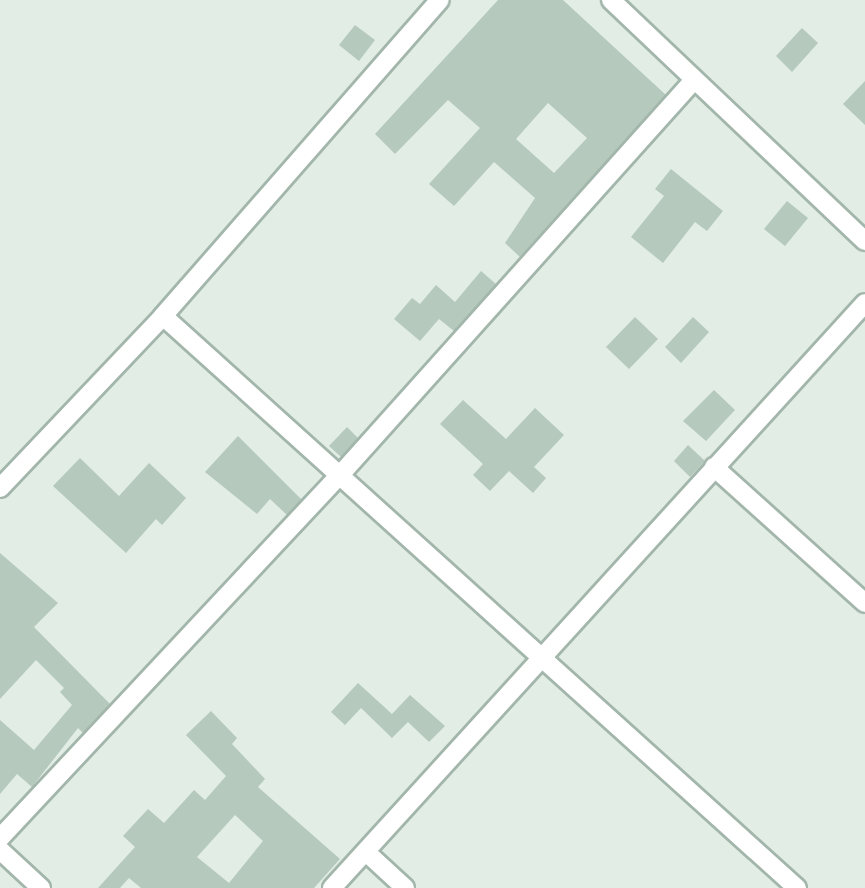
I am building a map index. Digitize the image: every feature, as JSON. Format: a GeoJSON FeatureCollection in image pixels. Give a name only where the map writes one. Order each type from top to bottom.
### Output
{"type":"FeatureCollection","features":[{"type":"Feature","properties":{"kind":"street"},"geometry":{"type":"LineString","coordinates":[[0,488],[163,316],[440,0]]}},
{"type":"Feature","properties":{"kind":"street"},"geometry":{"type":"LineString","coordinates":[[610,0],[865,241]]}},
{"type":"Feature","properties":{"kind":"street"},"geometry":{"type":"LineString","coordinates":[[0,838],[340,476],[694,80]]}},
{"type":"Feature","properties":{"kind":"street"},"geometry":{"type":"LineString","coordinates":[[332,888],[540,656],[865,303]]}},
{"type":"Feature","properties":{"kind":"street"},"geometry":{"type":"LineString","coordinates":[[163,316],[797,888]]}},
{"type":"Feature","properties":{"kind":"street"},"geometry":{"type":"LineString","coordinates":[[714,467],[865,603]]}},
{"type":"Feature","properties":{"kind":"street"},"geometry":{"type":"LineString","coordinates":[[0,850],[41,888]]}},
{"type":"Feature","properties":{"kind":"street"},"geometry":{"type":"LineString","coordinates":[[366,852],[405,888]]}},
{"type":"Feature","properties":{"kind":"building"},"geometry":{"type":"Polygon","coordinates":[[[498,0],[563,0],[666,95],[520,257],[505,243],[535,198],[494,162],[454,206],[429,184],[480,128],[448,100],[395,154],[375,134],[498,0]],[[548,103],[516,139],[554,173],[587,138],[548,103]]]}},
{"type":"Feature","properties":{"kind":"building"},"geometry":{"type":"Polygon","coordinates":[[[355,25],[375,40],[359,61],[339,45],[355,25]]]}},
{"type":"Feature","properties":{"kind":"building"},"geometry":{"type":"Polygon","coordinates":[[[802,28],[818,43],[792,72],[776,56],[802,28]]]}},
{"type":"Feature","properties":{"kind":"building"},"geometry":{"type":"Polygon","coordinates":[[[865,81],[865,125],[843,104],[865,81]]]}},
{"type":"Feature","properties":{"kind":"building"},"geometry":{"type":"Polygon","coordinates":[[[671,169],[723,211],[707,231],[695,222],[663,263],[631,237],[664,196],[655,189],[671,169]]]}},
{"type":"Feature","properties":{"kind":"building"},"geometry":{"type":"Polygon","coordinates":[[[787,201],[808,218],[785,246],[764,229],[787,201]]]}},
{"type":"Feature","properties":{"kind":"building"},"geometry":{"type":"Polygon","coordinates":[[[481,271],[496,284],[454,331],[439,319],[420,341],[394,319],[412,298],[420,304],[436,285],[455,302],[481,271]]]}},
{"type":"Feature","properties":{"kind":"building"},"geometry":{"type":"Polygon","coordinates":[[[635,317],[658,339],[629,369],[606,347],[635,317]]]}},
{"type":"Feature","properties":{"kind":"building"},"geometry":{"type":"Polygon","coordinates":[[[693,317],[709,332],[681,363],[665,347],[693,317]]]}},
{"type":"Feature","properties":{"kind":"building"},"geometry":{"type":"Polygon","coordinates":[[[714,390],[735,410],[706,441],[683,421],[714,390]]]}},
{"type":"Feature","properties":{"kind":"building"},"geometry":{"type":"Polygon","coordinates":[[[463,400],[506,439],[535,408],[564,435],[534,467],[546,478],[533,493],[509,471],[490,491],[473,475],[483,464],[440,424],[463,400]]]}},
{"type":"Feature","properties":{"kind":"building"},"geometry":{"type":"Polygon","coordinates":[[[347,427],[358,438],[341,457],[329,446],[347,427]]]}},
{"type":"Feature","properties":{"kind":"building"},"geometry":{"type":"Polygon","coordinates":[[[238,436],[302,500],[287,515],[270,499],[257,514],[205,472],[238,436]]]}},
{"type":"Feature","properties":{"kind":"building"},"geometry":{"type":"Polygon","coordinates":[[[688,445],[705,461],[690,477],[674,461],[688,445]]]}},
{"type":"Feature","properties":{"kind":"building"},"geometry":{"type":"Polygon","coordinates":[[[80,458],[119,496],[149,463],[186,498],[162,525],[156,519],[126,553],[53,486],[80,458]]]}},
{"type":"Feature","properties":{"kind":"building"},"geometry":{"type":"Polygon","coordinates":[[[0,553],[58,603],[34,627],[110,704],[83,733],[78,728],[32,787],[17,774],[0,794],[0,720],[34,750],[72,705],[60,692],[64,688],[36,660],[0,699],[0,553]]]}},
{"type":"Feature","properties":{"kind":"building"},"geometry":{"type":"Polygon","coordinates":[[[358,683],[392,714],[410,695],[445,726],[429,742],[408,722],[392,738],[361,708],[345,725],[331,712],[358,683]]]}},
{"type":"Feature","properties":{"kind":"building"},"geometry":{"type":"Polygon","coordinates":[[[211,711],[237,738],[232,744],[265,779],[258,787],[340,859],[314,888],[141,888],[129,878],[120,888],[98,888],[135,847],[123,836],[148,809],[164,823],[194,790],[205,800],[226,776],[186,735],[211,711]],[[235,815],[197,857],[229,883],[263,841],[235,815]]]}}]}
